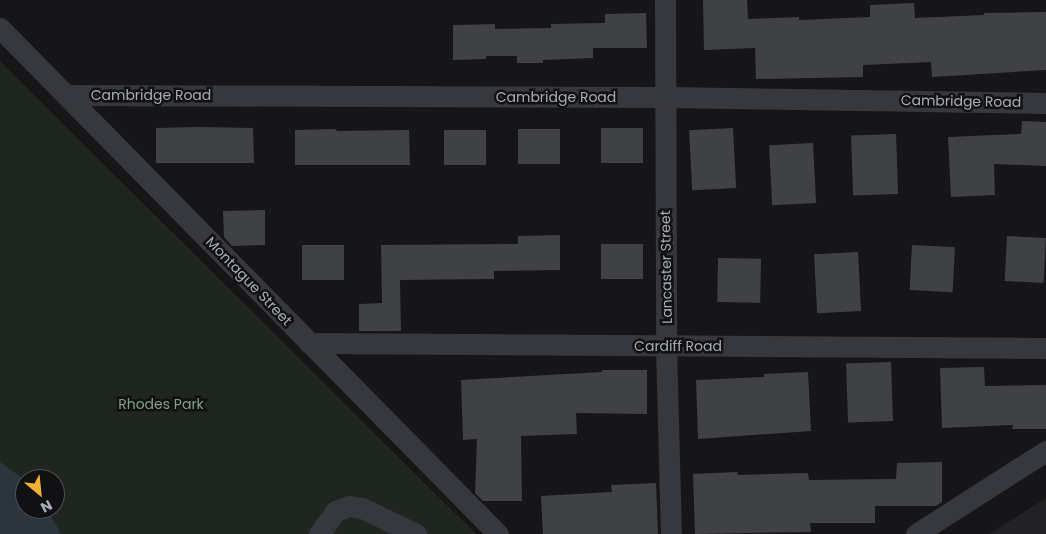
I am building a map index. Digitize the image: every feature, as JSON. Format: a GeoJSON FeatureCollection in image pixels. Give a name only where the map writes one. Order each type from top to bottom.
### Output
{"type":"FeatureCollection","features":[{"type":"Feature","properties":{"kind":"street","name":"Lancaster Street"},"geometry":{"type":"LineString","coordinates":[[665,0],[666,346],[671,534]]}},
{"type":"Feature","properties":{"kind":"street","name":"Montague Street"},"geometry":{"type":"LineString","coordinates":[[0,28],[498,534]]}},
{"type":"Feature","properties":{"kind":"street","name":"Cambridge Road"},"geometry":{"type":"LineString","coordinates":[[66,95],[664,97],[1046,103]]}},
{"type":"Feature","properties":{"kind":"street","name":"Cardiff Road"},"geometry":{"type":"LineString","coordinates":[[310,343],[1046,348]]}},
{"type":"Feature","properties":{"kind":"street"},"geometry":{"type":"LineString","coordinates":[[916,534],[1046,451]]}},
{"type":"Feature","properties":{"kind":"street"},"geometry":{"type":"LineString","coordinates":[[319,534],[336,511],[349,506],[362,508],[416,534]]}},
{"type":"Feature","properties":{"kind":"shaded area"},"geometry":{"type":"Polygon","coordinates":[[[0,462],[15,473],[15,519],[53,519],[61,534],[0,534],[0,462]]]}},
{"type":"Feature","properties":{"kind":"shaded area"},"geometry":{"type":"Polygon","coordinates":[[[1046,498],[1046,534],[989,534],[1046,498]]]}},
{"type":"Feature","properties":{"kind":"green space","name":"Rhodes Park"},"geometry":{"type":"Polygon","coordinates":[[[0,61],[476,534],[0,534],[0,61]]]}},
{"type":"Feature","properties":{"kind":"building"},"geometry":{"type":"Polygon","coordinates":[[[703,0],[747,0],[748,19],[799,17],[799,20],[870,17],[870,5],[914,3],[915,18],[984,15],[984,13],[1046,12],[1046,70],[932,77],[931,62],[863,65],[863,77],[756,79],[755,48],[704,50],[703,0]]]}},
{"type":"Feature","properties":{"kind":"building"},"geometry":{"type":"Polygon","coordinates":[[[646,13],[647,48],[593,48],[593,58],[543,60],[543,63],[517,63],[517,56],[486,56],[486,59],[453,60],[453,25],[495,24],[495,29],[551,28],[551,24],[605,23],[605,14],[646,13]]]}},
{"type":"Feature","properties":{"kind":"building"},"geometry":{"type":"Polygon","coordinates":[[[1022,121],[1046,122],[1046,166],[994,164],[995,195],[951,197],[948,137],[1021,134],[1022,121]]]}},
{"type":"Feature","properties":{"kind":"building"},"geometry":{"type":"Polygon","coordinates":[[[156,128],[253,128],[254,163],[156,163],[156,128]]]}},
{"type":"Feature","properties":{"kind":"building"},"geometry":{"type":"Polygon","coordinates":[[[601,128],[643,128],[643,163],[601,163],[601,128]]]}},
{"type":"Feature","properties":{"kind":"building"},"geometry":{"type":"Polygon","coordinates":[[[733,128],[736,188],[692,190],[689,130],[733,128]]]}},
{"type":"Feature","properties":{"kind":"building"},"geometry":{"type":"Polygon","coordinates":[[[336,129],[337,131],[409,130],[410,165],[295,165],[295,130],[336,129]]]}},
{"type":"Feature","properties":{"kind":"building"},"geometry":{"type":"Polygon","coordinates":[[[518,129],[560,129],[560,164],[518,164],[518,129]]]}},
{"type":"Feature","properties":{"kind":"building"},"geometry":{"type":"Polygon","coordinates":[[[444,130],[486,130],[486,165],[444,165],[444,130]]]}},
{"type":"Feature","properties":{"kind":"building"},"geometry":{"type":"Polygon","coordinates":[[[896,134],[898,194],[853,196],[851,136],[896,134]]]}},
{"type":"Feature","properties":{"kind":"building"},"geometry":{"type":"Polygon","coordinates":[[[813,143],[816,203],[772,205],[769,145],[813,143]]]}},
{"type":"Feature","properties":{"kind":"building"},"geometry":{"type":"Polygon","coordinates":[[[265,210],[265,245],[232,246],[224,237],[223,211],[265,210]]]}},
{"type":"Feature","properties":{"kind":"building"},"geometry":{"type":"Polygon","coordinates":[[[560,235],[560,270],[494,271],[494,279],[400,280],[401,331],[359,331],[359,304],[382,303],[381,245],[518,244],[518,236],[560,235]]]}},
{"type":"Feature","properties":{"kind":"building"},"geometry":{"type":"Polygon","coordinates":[[[1007,236],[1046,238],[1044,283],[1005,281],[1007,236]]]}},
{"type":"Feature","properties":{"kind":"building"},"geometry":{"type":"Polygon","coordinates":[[[601,244],[643,244],[643,279],[601,279],[601,244]]]}},
{"type":"Feature","properties":{"kind":"building"},"geometry":{"type":"Polygon","coordinates":[[[302,245],[344,245],[344,280],[302,280],[302,245]]]}},
{"type":"Feature","properties":{"kind":"building"},"geometry":{"type":"Polygon","coordinates":[[[912,245],[955,247],[953,292],[910,290],[912,245]]]}},
{"type":"Feature","properties":{"kind":"building"},"geometry":{"type":"Polygon","coordinates":[[[858,252],[861,311],[817,313],[814,254],[858,252]]]}},
{"type":"Feature","properties":{"kind":"building"},"geometry":{"type":"Polygon","coordinates":[[[718,258],[761,259],[760,303],[717,302],[718,258]]]}},
{"type":"Feature","properties":{"kind":"building"},"geometry":{"type":"Polygon","coordinates":[[[891,362],[893,421],[848,423],[846,364],[891,362]]]}},
{"type":"Feature","properties":{"kind":"building"},"geometry":{"type":"Polygon","coordinates":[[[984,367],[985,386],[1046,385],[1046,429],[1012,429],[1013,425],[942,428],[940,368],[984,367]]]}},
{"type":"Feature","properties":{"kind":"building"},"geometry":{"type":"Polygon","coordinates":[[[602,370],[647,370],[647,414],[576,413],[577,434],[521,436],[522,501],[483,501],[475,493],[477,439],[463,440],[461,380],[602,372],[602,370]]]}},
{"type":"Feature","properties":{"kind":"building"},"geometry":{"type":"Polygon","coordinates":[[[808,372],[811,431],[698,439],[696,380],[764,377],[764,374],[808,372]]]}},
{"type":"Feature","properties":{"kind":"building"},"geometry":{"type":"Polygon","coordinates":[[[942,462],[942,502],[936,506],[875,506],[875,523],[810,523],[811,532],[695,534],[693,474],[737,472],[738,475],[808,473],[809,480],[896,479],[897,463],[942,462]]]}},
{"type":"Feature","properties":{"kind":"building"},"geometry":{"type":"Polygon","coordinates":[[[656,483],[658,534],[543,534],[541,496],[612,492],[611,485],[656,483]]]}}]}
